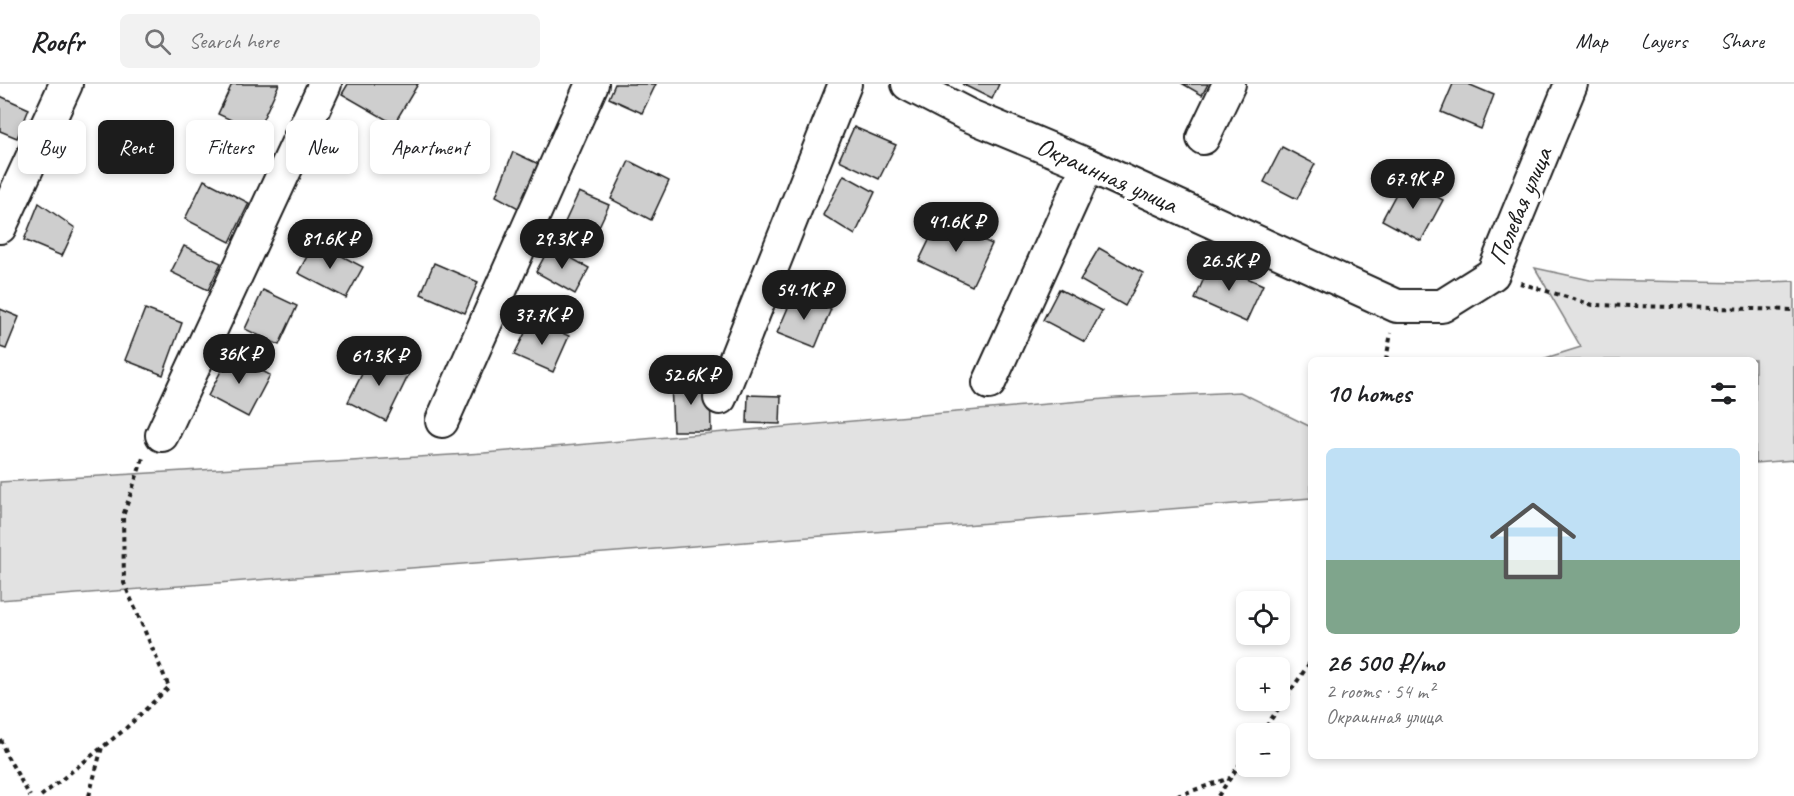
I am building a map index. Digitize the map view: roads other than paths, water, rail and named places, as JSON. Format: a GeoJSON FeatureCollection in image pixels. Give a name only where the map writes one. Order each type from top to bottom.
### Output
{"type":"FeatureCollection","features":[{"type":"Feature","properties":{"kind":"street"},"geometry":{"type":"LineString","coordinates":[[0,226],[66,84]]}},
{"type":"Feature","properties":{"kind":"street"},"geometry":{"type":"LineString","coordinates":[[162,435],[325,84]]}},
{"type":"Feature","properties":{"kind":"street"},"geometry":{"type":"LineString","coordinates":[[442,421],[592,84]]}},
{"type":"Feature","properties":{"kind":"street"},"geometry":{"type":"LineString","coordinates":[[720,398],[845,84]]}},
{"type":"Feature","properties":{"kind":"street","name":"Окраинная улица"},"geometry":{"type":"LineString","coordinates":[[908,84],[968,115],[1088,165],[1396,306],[1442,306]]}},
{"type":"Feature","properties":{"kind":"street"},"geometry":{"type":"LineString","coordinates":[[1203,138],[1228,84]]}},
{"type":"Feature","properties":{"kind":"street","name":"Полевая улица"},"geometry":{"type":"LineString","coordinates":[[1442,306],[1493,274],[1571,84]]}},
{"type":"Feature","properties":{"kind":"street"},"geometry":{"type":"LineString","coordinates":[[989,383],[1088,165]]}}]}
